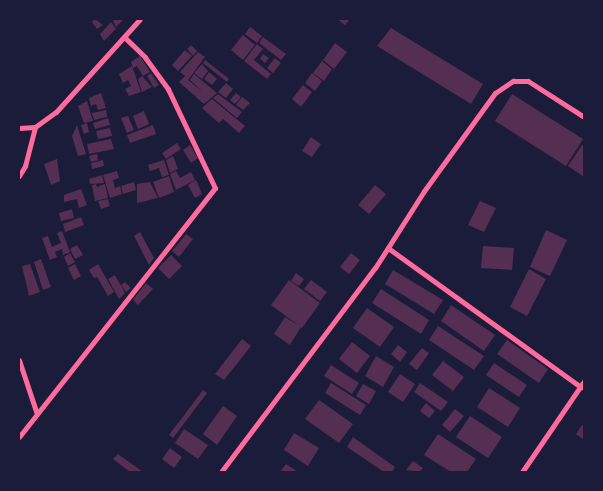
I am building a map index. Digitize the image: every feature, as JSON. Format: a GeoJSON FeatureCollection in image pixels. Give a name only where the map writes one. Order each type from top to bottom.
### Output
{"type":"FeatureCollection","features":[{"type":"Feature","properties":{"kind":"street"},"geometry":{"type":"LineString","coordinates":[[19,128],[35,127],[56,112],[140,19]]}},
{"type":"Feature","properties":{"kind":"street"},"geometry":{"type":"LineString","coordinates":[[19,437],[215,188],[168,89],[145,57],[124,37]]}},
{"type":"Feature","properties":{"kind":"street"},"geometry":{"type":"LineString","coordinates":[[221,472],[388,248],[465,134],[502,85],[513,80],[528,81],[584,117]]}},
{"type":"Feature","properties":{"kind":"street"},"geometry":{"type":"LineString","coordinates":[[19,176],[35,127]]}},
{"type":"Feature","properties":{"kind":"street"},"geometry":{"type":"LineString","coordinates":[[388,248],[581,386]]}},
{"type":"Feature","properties":{"kind":"street"},"geometry":{"type":"LineString","coordinates":[[19,360],[38,414]]}},
{"type":"Feature","properties":{"kind":"street"},"geometry":{"type":"LineString","coordinates":[[522,472],[584,381]]}},
{"type":"Feature","properties":{"kind":"building"},"geometry":{"type":"Polygon","coordinates":[[[95,19],[103,25],[97,29],[92,22],[95,19]]]}},
{"type":"Feature","properties":{"kind":"building"},"geometry":{"type":"Polygon","coordinates":[[[124,19],[116,27],[113,21],[124,19]]]}},
{"type":"Feature","properties":{"kind":"building"},"geometry":{"type":"Polygon","coordinates":[[[337,19],[350,19],[345,25],[337,19]]]}},
{"type":"Feature","properties":{"kind":"building"},"geometry":{"type":"Polygon","coordinates":[[[111,22],[116,29],[104,41],[100,34],[111,22]]]}},
{"type":"Feature","properties":{"kind":"building"},"geometry":{"type":"Polygon","coordinates":[[[250,27],[262,36],[257,43],[245,34],[250,27]]]}},
{"type":"Feature","properties":{"kind":"building"},"geometry":{"type":"Polygon","coordinates":[[[391,28],[483,84],[471,104],[377,46],[391,28]]]}},
{"type":"Feature","properties":{"kind":"building"},"geometry":{"type":"Polygon","coordinates":[[[243,35],[255,45],[243,60],[231,50],[243,35]]]}},
{"type":"Feature","properties":{"kind":"building"},"geometry":{"type":"Polygon","coordinates":[[[263,37],[286,54],[281,60],[259,43],[263,37]]]}},
{"type":"Feature","properties":{"kind":"building"},"geometry":{"type":"Polygon","coordinates":[[[335,43],[347,52],[334,69],[323,60],[335,43]]]}},
{"type":"Feature","properties":{"kind":"building"},"geometry":{"type":"Polygon","coordinates":[[[257,44],[263,49],[254,60],[271,74],[267,79],[244,61],[257,44]]]}},
{"type":"Feature","properties":{"kind":"building"},"geometry":{"type":"Polygon","coordinates":[[[191,45],[197,51],[193,56],[187,49],[191,45]]]}},
{"type":"Feature","properties":{"kind":"building"},"geometry":{"type":"Polygon","coordinates":[[[185,50],[192,56],[178,71],[172,65],[185,50]]]}},
{"type":"Feature","properties":{"kind":"building"},"geometry":{"type":"Polygon","coordinates":[[[198,52],[205,57],[188,80],[203,92],[190,80],[194,74],[217,93],[204,104],[179,82],[185,76],[180,72],[198,52]]]}},
{"type":"Feature","properties":{"kind":"building"},"geometry":{"type":"Polygon","coordinates":[[[263,54],[269,58],[265,63],[260,59],[263,54]]]}},
{"type":"Feature","properties":{"kind":"building"},"geometry":{"type":"Polygon","coordinates":[[[140,56],[150,72],[143,76],[137,66],[133,68],[131,62],[140,56]]]}},
{"type":"Feature","properties":{"kind":"building"},"geometry":{"type":"Polygon","coordinates":[[[275,58],[281,63],[273,73],[267,68],[275,58]]]}},
{"type":"Feature","properties":{"kind":"building"},"geometry":{"type":"Polygon","coordinates":[[[205,60],[229,79],[227,82],[203,63],[205,60]]]}},
{"type":"Feature","properties":{"kind":"building"},"geometry":{"type":"Polygon","coordinates":[[[322,61],[332,69],[324,81],[313,73],[322,61]]]}},
{"type":"Feature","properties":{"kind":"building"},"geometry":{"type":"Polygon","coordinates":[[[202,64],[208,71],[202,79],[194,73],[202,64]]]}},
{"type":"Feature","properties":{"kind":"building"},"geometry":{"type":"Polygon","coordinates":[[[132,66],[141,92],[129,96],[125,89],[131,86],[128,80],[123,83],[119,74],[132,66]]]}},
{"type":"Feature","properties":{"kind":"building"},"geometry":{"type":"Polygon","coordinates":[[[209,72],[217,79],[212,85],[204,79],[209,72]]]}},
{"type":"Feature","properties":{"kind":"building"},"geometry":{"type":"Polygon","coordinates":[[[151,73],[159,85],[154,88],[147,76],[151,73]]]}},
{"type":"Feature","properties":{"kind":"building"},"geometry":{"type":"Polygon","coordinates":[[[312,73],[322,81],[315,91],[305,83],[312,73]]]}},
{"type":"Feature","properties":{"kind":"building"},"geometry":{"type":"Polygon","coordinates":[[[142,76],[152,87],[142,92],[138,79],[142,76]]]}},
{"type":"Feature","properties":{"kind":"building"},"geometry":{"type":"Polygon","coordinates":[[[226,83],[233,89],[226,98],[218,92],[226,83]]]}},
{"type":"Feature","properties":{"kind":"building"},"geometry":{"type":"Polygon","coordinates":[[[303,85],[312,92],[301,107],[292,99],[303,85]]]}},
{"type":"Feature","properties":{"kind":"building"},"geometry":{"type":"Polygon","coordinates":[[[101,93],[106,108],[98,110],[96,104],[91,106],[89,98],[101,93]]]}},
{"type":"Feature","properties":{"kind":"building"},"geometry":{"type":"Polygon","coordinates":[[[236,93],[241,97],[235,104],[230,100],[236,93]]]}},
{"type":"Feature","properties":{"kind":"building"},"geometry":{"type":"Polygon","coordinates":[[[218,94],[242,112],[237,118],[213,98],[218,94]]]}},
{"type":"Feature","properties":{"kind":"building"},"geometry":{"type":"Polygon","coordinates":[[[512,94],[583,139],[566,166],[495,121],[512,94]]]}},
{"type":"Feature","properties":{"kind":"building"},"geometry":{"type":"Polygon","coordinates":[[[242,97],[250,103],[243,110],[236,105],[242,97]]]}},
{"type":"Feature","properties":{"kind":"building"},"geometry":{"type":"Polygon","coordinates":[[[212,99],[245,126],[239,133],[223,119],[219,123],[202,108],[212,99]]]}},
{"type":"Feature","properties":{"kind":"building"},"geometry":{"type":"Polygon","coordinates":[[[87,101],[93,121],[84,123],[78,106],[87,101]]]}},
{"type":"Feature","properties":{"kind":"building"},"geometry":{"type":"Polygon","coordinates":[[[106,110],[107,117],[94,120],[92,113],[106,110]]]}},
{"type":"Feature","properties":{"kind":"building"},"geometry":{"type":"Polygon","coordinates":[[[144,111],[149,124],[138,129],[133,116],[144,111]]]}},
{"type":"Feature","properties":{"kind":"building"},"geometry":{"type":"Polygon","coordinates":[[[128,116],[134,130],[127,133],[121,118],[128,116]]]}},
{"type":"Feature","properties":{"kind":"building"},"geometry":{"type":"Polygon","coordinates":[[[108,118],[110,125],[95,129],[93,123],[108,118]]]}},
{"type":"Feature","properties":{"kind":"building"},"geometry":{"type":"Polygon","coordinates":[[[87,123],[89,132],[84,134],[81,125],[87,123]]]}},
{"type":"Feature","properties":{"kind":"building"},"geometry":{"type":"Polygon","coordinates":[[[77,125],[86,154],[78,156],[72,136],[77,125]]]}},
{"type":"Feature","properties":{"kind":"building"},"geometry":{"type":"Polygon","coordinates":[[[153,125],[156,134],[130,143],[127,135],[153,125]]]}},
{"type":"Feature","properties":{"kind":"building"},"geometry":{"type":"Polygon","coordinates":[[[110,128],[112,136],[98,139],[96,131],[110,128]]]}},
{"type":"Feature","properties":{"kind":"building"},"geometry":{"type":"Polygon","coordinates":[[[311,137],[321,144],[312,157],[302,151],[311,137]]]}},
{"type":"Feature","properties":{"kind":"building"},"geometry":{"type":"Polygon","coordinates":[[[111,139],[114,149],[89,154],[87,144],[111,139]]]}},
{"type":"Feature","properties":{"kind":"building"},"geometry":{"type":"Polygon","coordinates":[[[177,143],[181,149],[166,159],[162,153],[177,143]]]}},
{"type":"Feature","properties":{"kind":"building"},"geometry":{"type":"Polygon","coordinates":[[[190,145],[198,158],[191,163],[183,150],[190,145]]]}},
{"type":"Feature","properties":{"kind":"building"},"geometry":{"type":"Polygon","coordinates":[[[582,145],[584,146],[584,177],[568,166],[582,145]]]}},
{"type":"Feature","properties":{"kind":"building"},"geometry":{"type":"Polygon","coordinates":[[[97,154],[98,160],[91,162],[89,156],[97,154]]]}},
{"type":"Feature","properties":{"kind":"building"},"geometry":{"type":"Polygon","coordinates":[[[173,156],[178,169],[170,173],[166,160],[173,156]]]}},
{"type":"Feature","properties":{"kind":"building"},"geometry":{"type":"Polygon","coordinates":[[[57,159],[60,181],[51,185],[44,164],[57,159]]]}},
{"type":"Feature","properties":{"kind":"building"},"geometry":{"type":"Polygon","coordinates":[[[103,160],[104,166],[92,169],[91,163],[103,160]]]}},
{"type":"Feature","properties":{"kind":"building"},"geometry":{"type":"Polygon","coordinates":[[[164,160],[169,175],[162,177],[159,168],[150,171],[148,165],[164,160]]]}},
{"type":"Feature","properties":{"kind":"building"},"geometry":{"type":"Polygon","coordinates":[[[117,171],[119,178],[113,180],[115,188],[120,186],[122,194],[110,198],[103,175],[117,171]]]}},
{"type":"Feature","properties":{"kind":"building"},"geometry":{"type":"Polygon","coordinates":[[[176,171],[180,178],[191,172],[195,180],[176,190],[170,174],[176,171]]]}},
{"type":"Feature","properties":{"kind":"building"},"geometry":{"type":"Polygon","coordinates":[[[102,175],[104,183],[90,184],[89,179],[102,175]]]}},
{"type":"Feature","properties":{"kind":"building"},"geometry":{"type":"Polygon","coordinates":[[[169,176],[174,192],[159,198],[153,182],[169,176]]]}},
{"type":"Feature","properties":{"kind":"building"},"geometry":{"type":"Polygon","coordinates":[[[196,180],[202,194],[195,198],[188,185],[196,180]]]}},
{"type":"Feature","properties":{"kind":"building"},"geometry":{"type":"Polygon","coordinates":[[[134,182],[136,190],[123,194],[121,186],[134,182]]]}},
{"type":"Feature","properties":{"kind":"building"},"geometry":{"type":"Polygon","coordinates":[[[150,182],[158,198],[137,203],[137,184],[150,182]]]}},
{"type":"Feature","properties":{"kind":"building"},"geometry":{"type":"Polygon","coordinates":[[[96,184],[97,187],[105,184],[108,198],[95,201],[92,185],[96,184]]]}},
{"type":"Feature","properties":{"kind":"building"},"geometry":{"type":"Polygon","coordinates":[[[375,185],[386,194],[369,214],[358,205],[375,185]]]}},
{"type":"Feature","properties":{"kind":"building"},"geometry":{"type":"Polygon","coordinates":[[[81,189],[87,205],[79,208],[77,199],[64,202],[64,195],[81,189]]]}},
{"type":"Feature","properties":{"kind":"building"},"geometry":{"type":"Polygon","coordinates":[[[108,199],[110,206],[101,209],[98,201],[108,199]]]}},
{"type":"Feature","properties":{"kind":"building"},"geometry":{"type":"Polygon","coordinates":[[[480,201],[496,208],[484,232],[468,225],[480,201]]]}},
{"type":"Feature","properties":{"kind":"building"},"geometry":{"type":"Polygon","coordinates":[[[72,209],[74,218],[61,221],[59,213],[72,209]]]}},
{"type":"Feature","properties":{"kind":"building"},"geometry":{"type":"Polygon","coordinates":[[[81,217],[84,225],[65,232],[63,224],[81,217]]]}},
{"type":"Feature","properties":{"kind":"building"},"geometry":{"type":"Polygon","coordinates":[[[546,230],[567,240],[550,276],[530,267],[546,230]]]}},
{"type":"Feature","properties":{"kind":"building"},"geometry":{"type":"Polygon","coordinates":[[[62,231],[70,252],[63,255],[62,249],[55,252],[57,257],[50,260],[42,238],[48,236],[52,247],[61,243],[57,233],[62,231]]]}},
{"type":"Feature","properties":{"kind":"building"},"geometry":{"type":"Polygon","coordinates":[[[140,232],[154,258],[149,265],[134,236],[140,232]]]}},
{"type":"Feature","properties":{"kind":"building"},"geometry":{"type":"Polygon","coordinates":[[[186,234],[193,239],[179,257],[172,251],[186,234]]]}},
{"type":"Feature","properties":{"kind":"building"},"geometry":{"type":"Polygon","coordinates":[[[77,245],[83,255],[75,259],[70,249],[77,245]]]}},
{"type":"Feature","properties":{"kind":"building"},"geometry":{"type":"Polygon","coordinates":[[[483,246],[514,248],[512,270],[481,268],[483,246]]]}},
{"type":"Feature","properties":{"kind":"building"},"geometry":{"type":"Polygon","coordinates":[[[70,253],[75,262],[68,266],[64,257],[70,253]]]}},
{"type":"Feature","properties":{"kind":"building"},"geometry":{"type":"Polygon","coordinates":[[[351,253],[360,260],[349,274],[340,267],[351,253]]]}},
{"type":"Feature","properties":{"kind":"building"},"geometry":{"type":"Polygon","coordinates":[[[171,255],[182,266],[169,279],[158,268],[171,255]]]}},
{"type":"Feature","properties":{"kind":"building"},"geometry":{"type":"Polygon","coordinates":[[[41,259],[51,287],[43,290],[34,262],[41,259]]]}},
{"type":"Feature","properties":{"kind":"building"},"geometry":{"type":"Polygon","coordinates":[[[30,264],[40,292],[29,296],[22,266],[30,264]]]}},
{"type":"Feature","properties":{"kind":"building"},"geometry":{"type":"Polygon","coordinates":[[[75,264],[81,276],[74,280],[68,268],[75,264]]]}},
{"type":"Feature","properties":{"kind":"building"},"geometry":{"type":"Polygon","coordinates":[[[98,264],[114,292],[108,296],[97,277],[94,278],[89,270],[98,264]]]}},
{"type":"Feature","properties":{"kind":"building"},"geometry":{"type":"Polygon","coordinates":[[[529,269],[546,279],[527,316],[510,307],[529,269]]]}},
{"type":"Feature","properties":{"kind":"building"},"geometry":{"type":"Polygon","coordinates":[[[393,270],[443,300],[434,314],[385,284],[393,270]]]}},
{"type":"Feature","properties":{"kind":"building"},"geometry":{"type":"Polygon","coordinates":[[[296,273],[304,279],[299,286],[291,281],[296,273]]]}},
{"type":"Feature","properties":{"kind":"building"},"geometry":{"type":"Polygon","coordinates":[[[115,275],[125,293],[119,299],[108,279],[115,275]]]}},
{"type":"Feature","properties":{"kind":"building"},"geometry":{"type":"Polygon","coordinates":[[[289,280],[320,303],[302,328],[271,305],[289,280]]]}},
{"type":"Feature","properties":{"kind":"building"},"geometry":{"type":"Polygon","coordinates":[[[311,280],[327,292],[320,301],[304,289],[311,280]]]}},
{"type":"Feature","properties":{"kind":"building"},"geometry":{"type":"Polygon","coordinates":[[[125,282],[131,288],[126,292],[121,285],[125,282]]]}},
{"type":"Feature","properties":{"kind":"building"},"geometry":{"type":"Polygon","coordinates":[[[146,283],[153,289],[138,305],[133,300],[146,283]]]}},
{"type":"Feature","properties":{"kind":"building"},"geometry":{"type":"Polygon","coordinates":[[[381,289],[429,320],[421,334],[372,303],[381,289]]]}},
{"type":"Feature","properties":{"kind":"building"},"geometry":{"type":"Polygon","coordinates":[[[451,305],[495,335],[484,351],[441,321],[451,305]]]}},
{"type":"Feature","properties":{"kind":"building"},"geometry":{"type":"Polygon","coordinates":[[[367,308],[394,327],[380,347],[353,328],[367,308]]]}},
{"type":"Feature","properties":{"kind":"building"},"geometry":{"type":"Polygon","coordinates":[[[285,317],[301,327],[290,345],[274,334],[285,317]]]}},
{"type":"Feature","properties":{"kind":"building"},"geometry":{"type":"Polygon","coordinates":[[[438,326],[484,356],[474,370],[429,340],[438,326]]]}},
{"type":"Feature","properties":{"kind":"building"},"geometry":{"type":"Polygon","coordinates":[[[242,339],[251,346],[224,380],[215,374],[242,339]]]}},
{"type":"Feature","properties":{"kind":"building"},"geometry":{"type":"Polygon","coordinates":[[[507,340],[548,369],[539,383],[497,354],[507,340]]]}},
{"type":"Feature","properties":{"kind":"building"},"geometry":{"type":"Polygon","coordinates":[[[352,342],[370,356],[357,373],[339,359],[352,342]]]}},
{"type":"Feature","properties":{"kind":"building"},"geometry":{"type":"Polygon","coordinates":[[[398,345],[407,352],[400,362],[391,354],[398,345]]]}},
{"type":"Feature","properties":{"kind":"building"},"geometry":{"type":"Polygon","coordinates":[[[422,348],[429,353],[417,370],[409,364],[422,348]]]}},
{"type":"Feature","properties":{"kind":"building"},"geometry":{"type":"Polygon","coordinates":[[[376,356],[394,367],[383,387],[365,376],[376,356]]]}},
{"type":"Feature","properties":{"kind":"building"},"geometry":{"type":"Polygon","coordinates":[[[443,361],[464,377],[453,391],[432,375],[443,361]]]}},
{"type":"Feature","properties":{"kind":"building"},"geometry":{"type":"Polygon","coordinates":[[[494,363],[527,385],[519,397],[486,375],[494,363]]]}},
{"type":"Feature","properties":{"kind":"building"},"geometry":{"type":"Polygon","coordinates":[[[331,365],[359,383],[352,394],[324,376],[331,365]]]}},
{"type":"Feature","properties":{"kind":"building"},"geometry":{"type":"Polygon","coordinates":[[[400,374],[415,384],[403,402],[388,392],[400,374]]]}},
{"type":"Feature","properties":{"kind":"building"},"geometry":{"type":"Polygon","coordinates":[[[331,383],[366,405],[360,415],[325,393],[331,383]]]}},
{"type":"Feature","properties":{"kind":"building"},"geometry":{"type":"Polygon","coordinates":[[[420,383],[448,402],[441,411],[414,392],[420,383]]]}},
{"type":"Feature","properties":{"kind":"building"},"geometry":{"type":"Polygon","coordinates":[[[363,384],[376,391],[369,404],[356,396],[363,384]]]}},
{"type":"Feature","properties":{"kind":"building"},"geometry":{"type":"Polygon","coordinates":[[[489,388],[520,408],[508,427],[477,407],[489,388]]]}},
{"type":"Feature","properties":{"kind":"building"},"geometry":{"type":"Polygon","coordinates":[[[203,390],[207,393],[173,438],[169,435],[203,390]]]}},
{"type":"Feature","properties":{"kind":"building"},"geometry":{"type":"Polygon","coordinates":[[[319,400],[353,424],[339,443],[305,419],[319,400]]]}},
{"type":"Feature","properties":{"kind":"building"},"geometry":{"type":"Polygon","coordinates":[[[426,403],[435,411],[429,418],[420,411],[426,403]]]}},
{"type":"Feature","properties":{"kind":"building"},"geometry":{"type":"Polygon","coordinates":[[[223,406],[237,416],[217,445],[203,434],[223,406]]]}},
{"type":"Feature","properties":{"kind":"building"},"geometry":{"type":"Polygon","coordinates":[[[455,409],[464,416],[450,432],[442,425],[455,409]]]}},
{"type":"Feature","properties":{"kind":"building"},"geometry":{"type":"Polygon","coordinates":[[[470,416],[502,437],[488,458],[456,437],[470,416]]]}},
{"type":"Feature","properties":{"kind":"building"},"geometry":{"type":"Polygon","coordinates":[[[582,425],[584,426],[584,440],[576,434],[582,425]]]}},
{"type":"Feature","properties":{"kind":"building"},"geometry":{"type":"Polygon","coordinates":[[[184,429],[208,445],[198,459],[175,443],[184,429]]]}},
{"type":"Feature","properties":{"kind":"building"},"geometry":{"type":"Polygon","coordinates":[[[294,433],[319,448],[308,466],[284,450],[294,433]]]}},
{"type":"Feature","properties":{"kind":"building"},"geometry":{"type":"Polygon","coordinates":[[[438,434],[476,459],[467,472],[451,472],[424,455],[438,434]]]}},
{"type":"Feature","properties":{"kind":"building"},"geometry":{"type":"Polygon","coordinates":[[[353,437],[395,467],[392,472],[384,472],[347,447],[353,437]]]}},
{"type":"Feature","properties":{"kind":"building"},"geometry":{"type":"Polygon","coordinates":[[[170,448],[182,457],[174,468],[162,459],[170,448]]]}},
{"type":"Feature","properties":{"kind":"building"},"geometry":{"type":"Polygon","coordinates":[[[118,454],[143,472],[130,472],[113,459],[118,454]]]}},
{"type":"Feature","properties":{"kind":"building"},"geometry":{"type":"Polygon","coordinates":[[[413,461],[423,468],[420,472],[406,470],[413,461]]]}},
{"type":"Feature","properties":{"kind":"building"},"geometry":{"type":"Polygon","coordinates":[[[286,464],[298,472],[280,472],[286,464]]]}}]}
